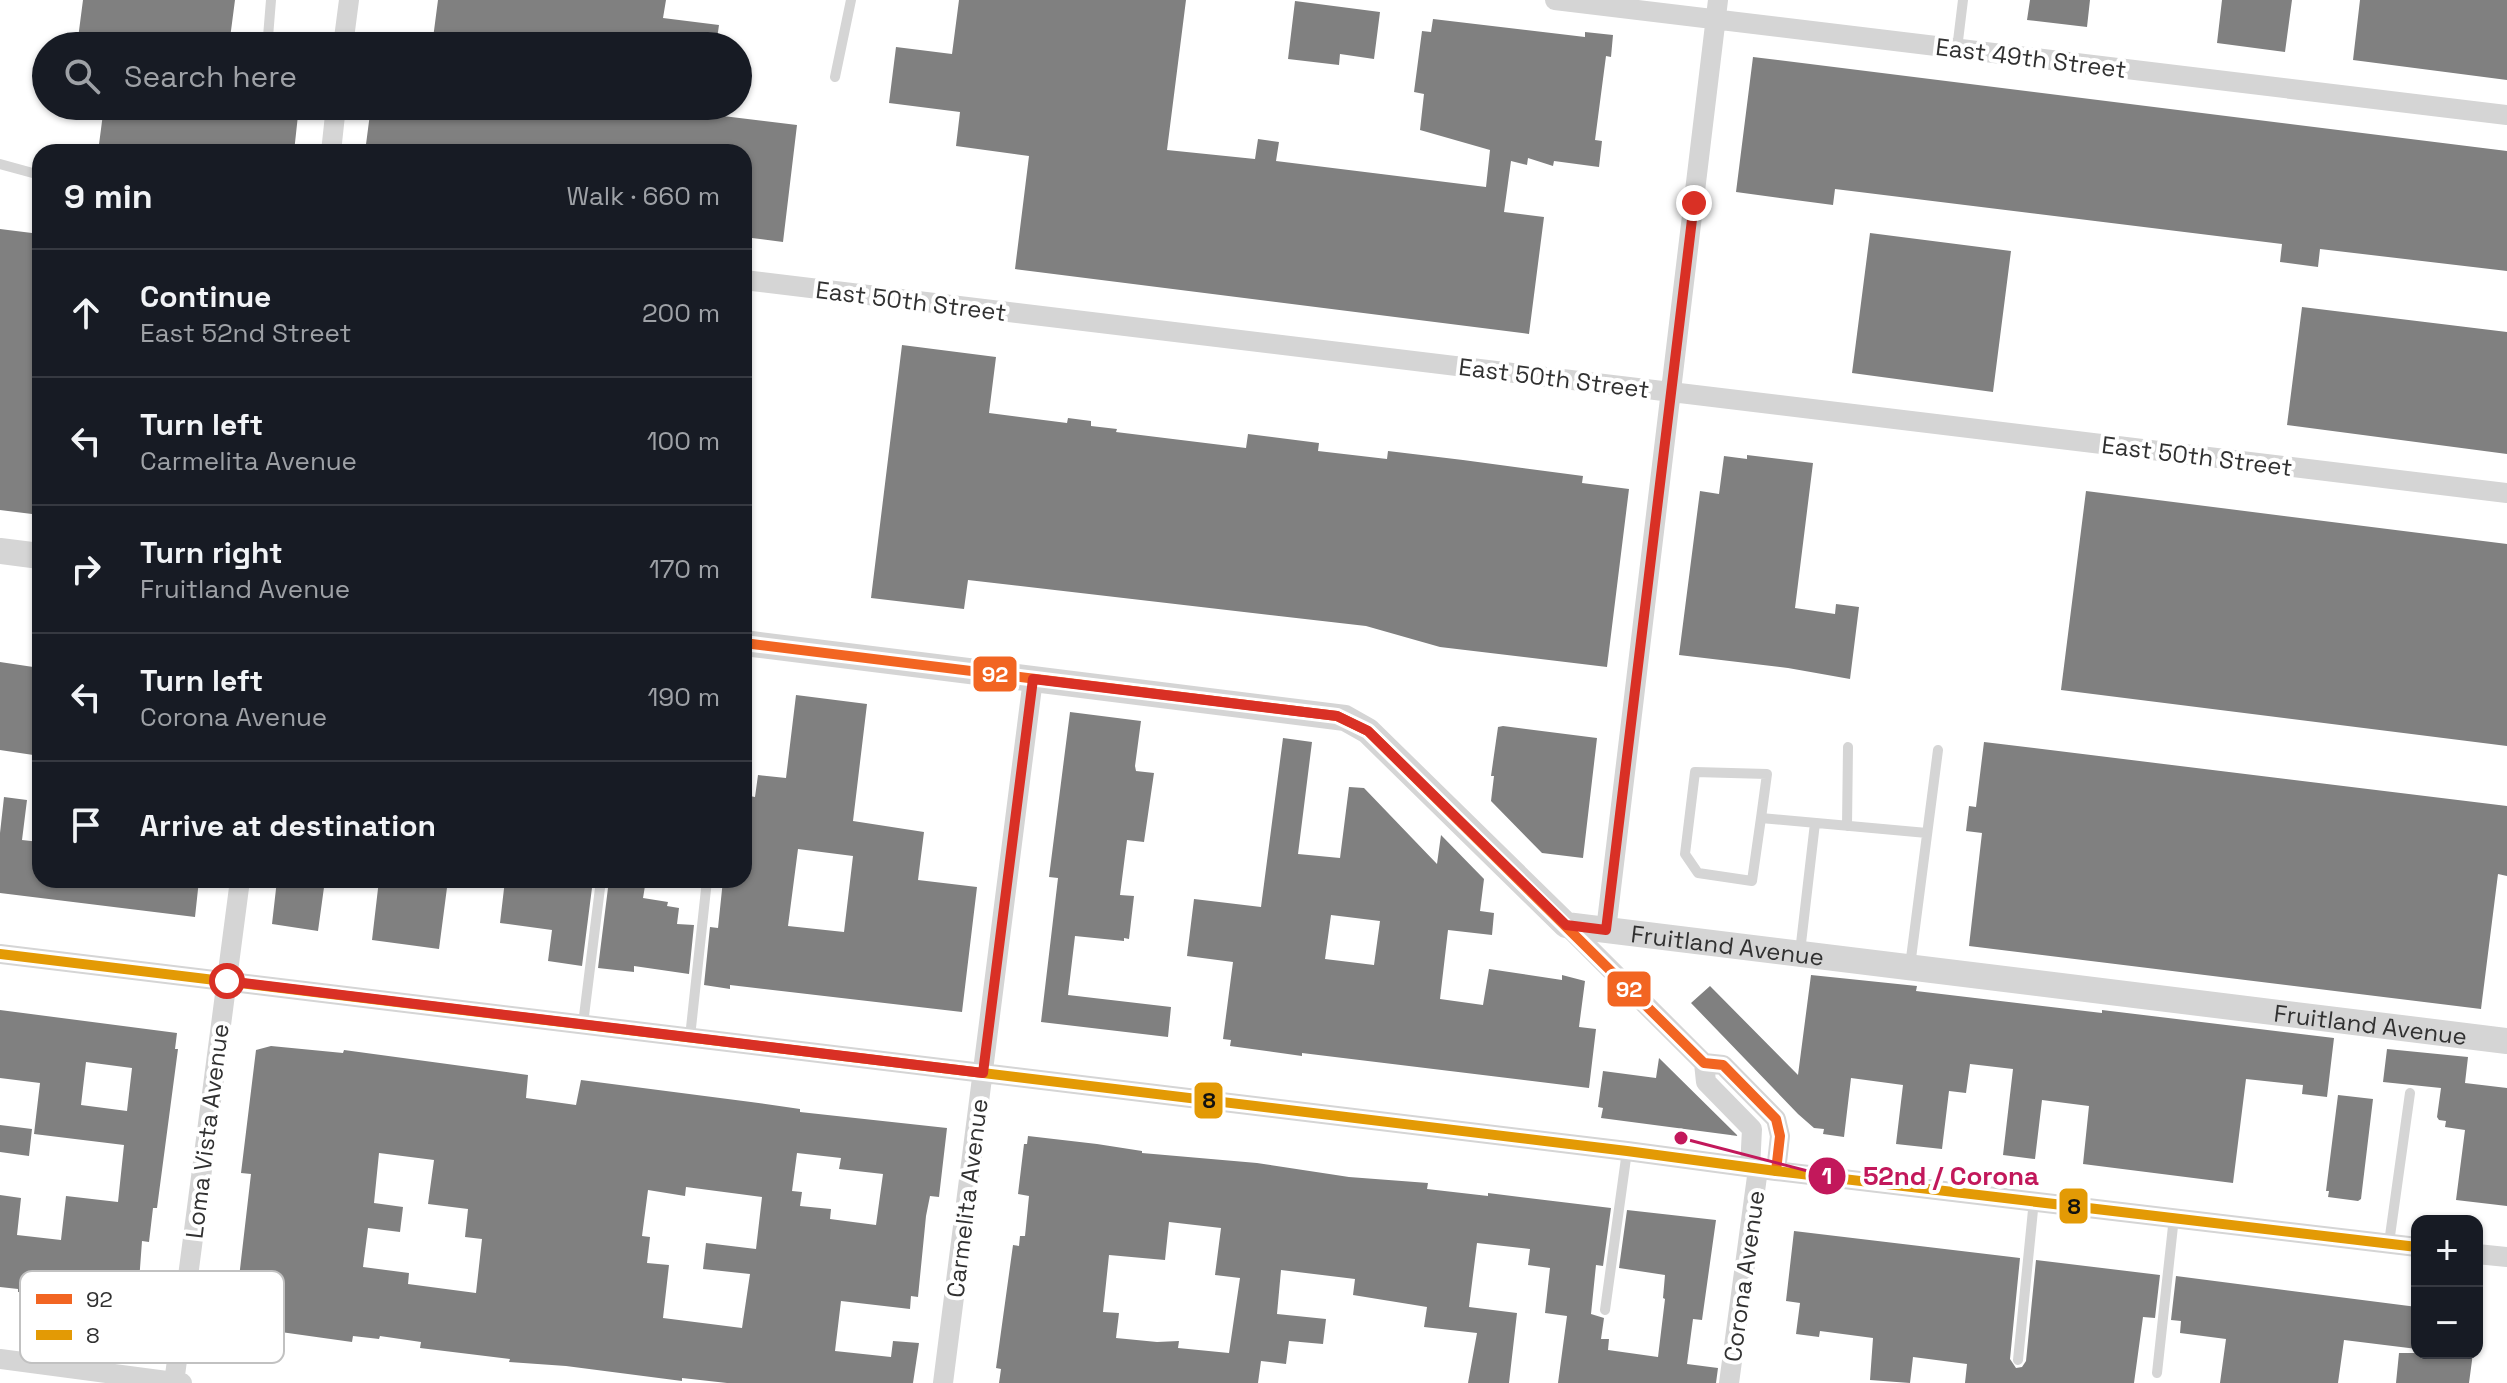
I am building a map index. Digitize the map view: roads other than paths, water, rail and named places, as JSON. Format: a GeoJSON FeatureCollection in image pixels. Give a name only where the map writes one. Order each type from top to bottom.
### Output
{"type":"FeatureCollection","features":[{"type":"Feature","properties":{"kind":"street"},"geometry":{"type":"LineString","coordinates":[[345,32],[349,0]]}},
{"type":"Feature","properties":{"kind":"street","name":"East 49th Street"},"geometry":{"type":"LineString","coordinates":[[1555,0],[1717,10],[1957,49],[2507,115]]}},
{"type":"Feature","properties":{"kind":"street"},"geometry":{"type":"LineString","coordinates":[[1606,930],[1717,10]]}},
{"type":"Feature","properties":{"kind":"street"},"geometry":{"type":"LineString","coordinates":[[332,144],[334,120]]}},
{"type":"Feature","properties":{"kind":"street","name":"East 50th Street"},"geometry":{"type":"LineString","coordinates":[[752,281],[2507,493]]}},
{"type":"Feature","properties":{"kind":"street"},"geometry":{"type":"LineString","coordinates":[[0,551],[32,555]]}},
{"type":"Feature","properties":{"kind":"street"},"geometry":{"type":"LineString","coordinates":[[752,644],[1337,716],[1368,731],[1566,925]]}},
{"type":"Feature","properties":{"kind":"street","name":"Carmelita Avenue"},"geometry":{"type":"LineString","coordinates":[[943,1383],[1033,679]]}},
{"type":"Feature","properties":{"kind":"street","name":"Loma Vista Avenue"},"geometry":{"type":"LineString","coordinates":[[189,1271],[239,888]]}},
{"type":"Feature","properties":{"kind":"street","name":"Fruitland Avenue"},"geometry":{"type":"LineString","coordinates":[[1566,925],[2507,1041]]}},
{"type":"Feature","properties":{"kind":"street","name":"Corona Avenue"},"geometry":{"type":"LineString","coordinates":[[1566,925],[1704,1063],[1723,1065],[1776,1119],[1780,1136],[1761,1169],[1729,1383]]}},
{"type":"Feature","properties":{"kind":"street"},"geometry":{"type":"LineString","coordinates":[[0,954],[2411,1246]]}},
{"type":"Feature","properties":{"kind":"street"},"geometry":{"type":"LineString","coordinates":[[2483,1255],[2507,1257]]}},
{"type":"Feature","properties":{"kind":"street"},"geometry":{"type":"LineString","coordinates":[[0,1359],[20,1362]]}},
{"type":"Feature","properties":{"kind":"street"},"geometry":{"type":"LineString","coordinates":[[30,1363],[182,1383]]}},
{"type":"Feature","properties":{"kind":"lane"},"geometry":{"type":"LineString","coordinates":[[268,32],[271,0]]}},
{"type":"Feature","properties":{"kind":"lane"},"geometry":{"type":"LineString","coordinates":[[835,77],[851,0]]}},
{"type":"Feature","properties":{"kind":"lane"},"geometry":{"type":"LineString","coordinates":[[1957,49],[1963,0]]}},
{"type":"Feature","properties":{"kind":"lane"},"geometry":{"type":"LineString","coordinates":[[0,164],[32,173]]}},
{"type":"Feature","properties":{"kind":"lane"},"geometry":{"type":"LineString","coordinates":[[1847,826],[1848,747]]}},
{"type":"Feature","properties":{"kind":"lane"},"geometry":{"type":"LineString","coordinates":[[1910,968],[1938,750]]}},
{"type":"Feature","properties":{"kind":"lane"},"geometry":{"type":"LineString","coordinates":[[1695,772],[1767,774],[1761,818],[1752,881],[1698,873],[1685,854],[1695,772]]}},
{"type":"Feature","properties":{"kind":"lane"},"geometry":{"type":"LineString","coordinates":[[1761,818],[1927,833]]}},
{"type":"Feature","properties":{"kind":"lane"},"geometry":{"type":"LineString","coordinates":[[1800,954],[1815,823]]}},
{"type":"Feature","properties":{"kind":"lane"},"geometry":{"type":"LineString","coordinates":[[583,1024],[600,888]]}},
{"type":"Feature","properties":{"kind":"lane"},"geometry":{"type":"LineString","coordinates":[[690,1037],[706,888]]}},
{"type":"Feature","properties":{"kind":"lane"},"geometry":{"type":"LineString","coordinates":[[2389,1243],[2410,1093]]}},
{"type":"Feature","properties":{"kind":"lane"},"geometry":{"type":"LineString","coordinates":[[1605,1310],[1627,1151]]}},
{"type":"Feature","properties":{"kind":"lane"},"geometry":{"type":"LineString","coordinates":[[2018,1360],[2034,1200]]}},
{"type":"Feature","properties":{"kind":"lane"},"geometry":{"type":"LineString","coordinates":[[2157,1373],[2174,1217]]}},
{"type":"Feature","properties":{"kind":"place","name":"52nd / Corona"},"geometry":{"type":"Point","coordinates":[1681,1138]}}]}
